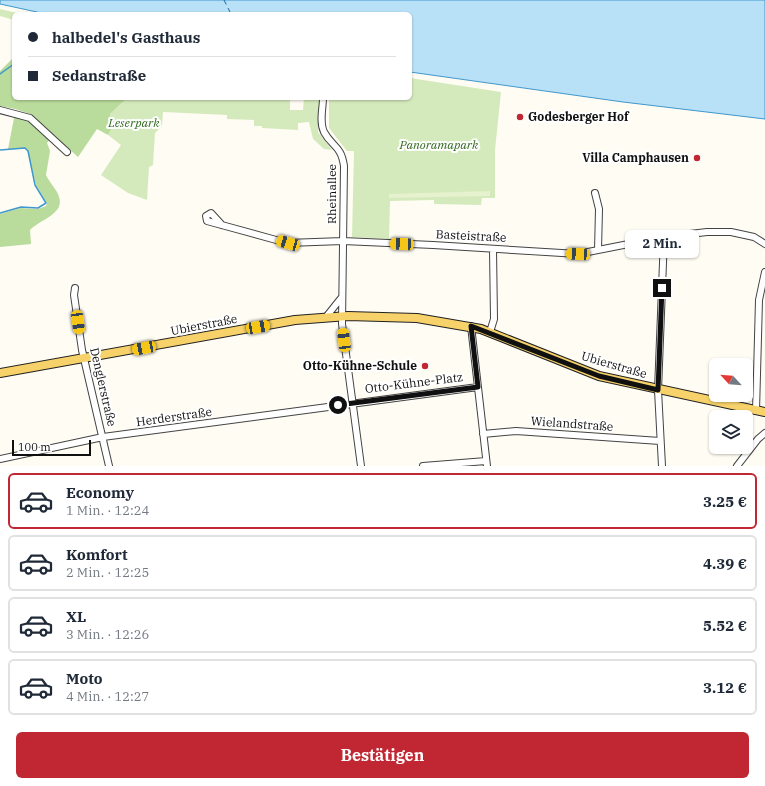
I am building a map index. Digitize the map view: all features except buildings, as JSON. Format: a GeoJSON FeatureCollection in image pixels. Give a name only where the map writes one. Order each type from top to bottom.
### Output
{"type":"FeatureCollection","features":[{"type":"Feature","properties":{"kind":"main road","name":"Ubierstraße"},"geometry":{"type":"LineString","coordinates":[[0,373],[283,322],[342,316]]}},
{"type":"Feature","properties":{"kind":"main road"},"geometry":{"type":"LineString","coordinates":[[342,316],[417,318],[471,326]]}},
{"type":"Feature","properties":{"kind":"main road","name":"Ubierstraße"},"geometry":{"type":"LineString","coordinates":[[471,326],[490,332],[599,376],[761,412],[765,417]]}},
{"type":"Feature","properties":{"kind":"street","name":"Rheinallee"},"geometry":{"type":"LineString","coordinates":[[323,100],[323,130],[329,139],[340,150],[344,166],[342,316],[361,466]]}},
{"type":"Feature","properties":{"kind":"street"},"geometry":{"type":"LineString","coordinates":[[0,110],[30,118],[67,152]]}},
{"type":"Feature","properties":{"kind":"street"},"geometry":{"type":"LineString","coordinates":[[595,193],[599,209],[598,250]]}},
{"type":"Feature","properties":{"kind":"street","name":"Basteistraße"},"geometry":{"type":"LineString","coordinates":[[222,225],[288,243],[343,242],[578,254],[664,237],[708,232],[731,232],[754,237],[765,244]]}},
{"type":"Feature","properties":{"kind":"street"},"geometry":{"type":"LineString","coordinates":[[662,466],[658,390],[664,237]]}},
{"type":"Feature","properties":{"kind":"street"},"geometry":{"type":"LineString","coordinates":[[490,332],[494,319],[493,249]]}},
{"type":"Feature","properties":{"kind":"street"},"geometry":{"type":"LineString","coordinates":[[761,412],[759,300],[765,272]]}},
{"type":"Feature","properties":{"kind":"street","name":"Denglerstraße"},"geometry":{"type":"LineString","coordinates":[[75,288],[74,295],[84,359],[110,466]]}},
{"type":"Feature","properties":{"kind":"street"},"geometry":{"type":"LineString","coordinates":[[326,317],[342,297]]}},
{"type":"Feature","properties":{"kind":"street"},"geometry":{"type":"LineString","coordinates":[[423,466],[487,463],[471,326]]}},
{"type":"Feature","properties":{"kind":"street","name":"Otto-Kühne-Platz"},"geometry":{"type":"LineString","coordinates":[[352,403],[478,387]]}},
{"type":"Feature","properties":{"kind":"street","name":"Herderstraße"},"geometry":{"type":"LineString","coordinates":[[0,459],[103,437],[352,403]]}},
{"type":"Feature","properties":{"kind":"street","name":"Wielandstraße"},"geometry":{"type":"LineString","coordinates":[[483,434],[516,431],[660,441]]}},
{"type":"Feature","properties":{"kind":"street"},"geometry":{"type":"LineString","coordinates":[[737,466],[758,439],[765,433]]}},
{"type":"Feature","properties":{"kind":"green space"},"geometry":{"type":"Polygon","coordinates":[[[0,9],[13,12],[12,19],[0,16],[0,9]]]}},
{"type":"Feature","properties":{"kind":"green space"},"geometry":{"type":"Polygon","coordinates":[[[12,59],[12,100],[125,100],[110,114],[111,130],[108,135],[97,129],[78,157],[30,114],[0,106],[0,71],[12,59]]]}},
{"type":"Feature","properties":{"kind":"green space","name":"Panoramapark"},"geometry":{"type":"Polygon","coordinates":[[[412,78],[501,92],[495,150],[495,198],[482,198],[481,205],[434,204],[434,200],[390,201],[389,239],[352,237],[354,151],[347,151],[329,128],[329,100],[412,100],[412,78]]]}},
{"type":"Feature","properties":{"kind":"green space","name":"Leserpark"},"geometry":{"type":"Polygon","coordinates":[[[125,100],[290,100],[290,110],[303,110],[304,100],[319,100],[318,132],[332,150],[324,149],[313,139],[309,122],[298,123],[298,130],[262,128],[262,126],[254,126],[254,120],[227,119],[227,115],[163,112],[162,126],[155,133],[153,165],[149,167],[147,200],[128,193],[101,175],[121,145],[108,135],[111,130],[110,114],[125,100]]]}},
{"type":"Feature","properties":{"kind":"green space"},"geometry":{"type":"Polygon","coordinates":[[[15,113],[27,117],[50,139],[47,143],[50,151],[46,175],[58,195],[60,203],[55,212],[30,230],[31,244],[0,247],[0,214],[20,208],[38,209],[46,206],[47,203],[36,185],[27,149],[8,149],[15,113]]]}},
{"type":"Feature","properties":{"kind":"green space"},"geometry":{"type":"Polygon","coordinates":[[[490,191],[490,196],[389,198],[389,194],[490,191]]]}},
{"type":"Feature","properties":{"kind":"water"},"geometry":{"type":"Polygon","coordinates":[[[0,0],[765,0],[765,119],[623,102],[412,72],[412,12],[37,12],[0,4],[0,0]]]}},
{"type":"Feature","properties":{"kind":"waterway"},"geometry":{"type":"LineString","coordinates":[[0,74],[12,65]]}},
{"type":"Feature","properties":{"kind":"waterway"},"geometry":{"type":"LineString","coordinates":[[0,150],[25,148],[28,151],[35,185],[46,203],[38,208],[21,207],[0,213]]}},
{"type":"Feature","properties":{"kind":"ferry route"},"geometry":{"type":"LineString","coordinates":[[224,0],[230,12]]}},
{"type":"Feature","properties":{"kind":"place","name":"Godesberger Hof"},"geometry":{"type":"Point","coordinates":[520,117]}},
{"type":"Feature","properties":{"kind":"place","name":"Villa Camphausen"},"geometry":{"type":"Point","coordinates":[697,158]}},
{"type":"Feature","properties":{"kind":"place","name":"Otto-Kühne-Schule"},"geometry":{"type":"Point","coordinates":[425,366]}},
{"type":"Feature","properties":{"kind":"route"},"geometry":{"type":"LineString","coordinates":[[338,405],[478,387],[471,326],[599,376],[658,390],[662,288]]}}]}
